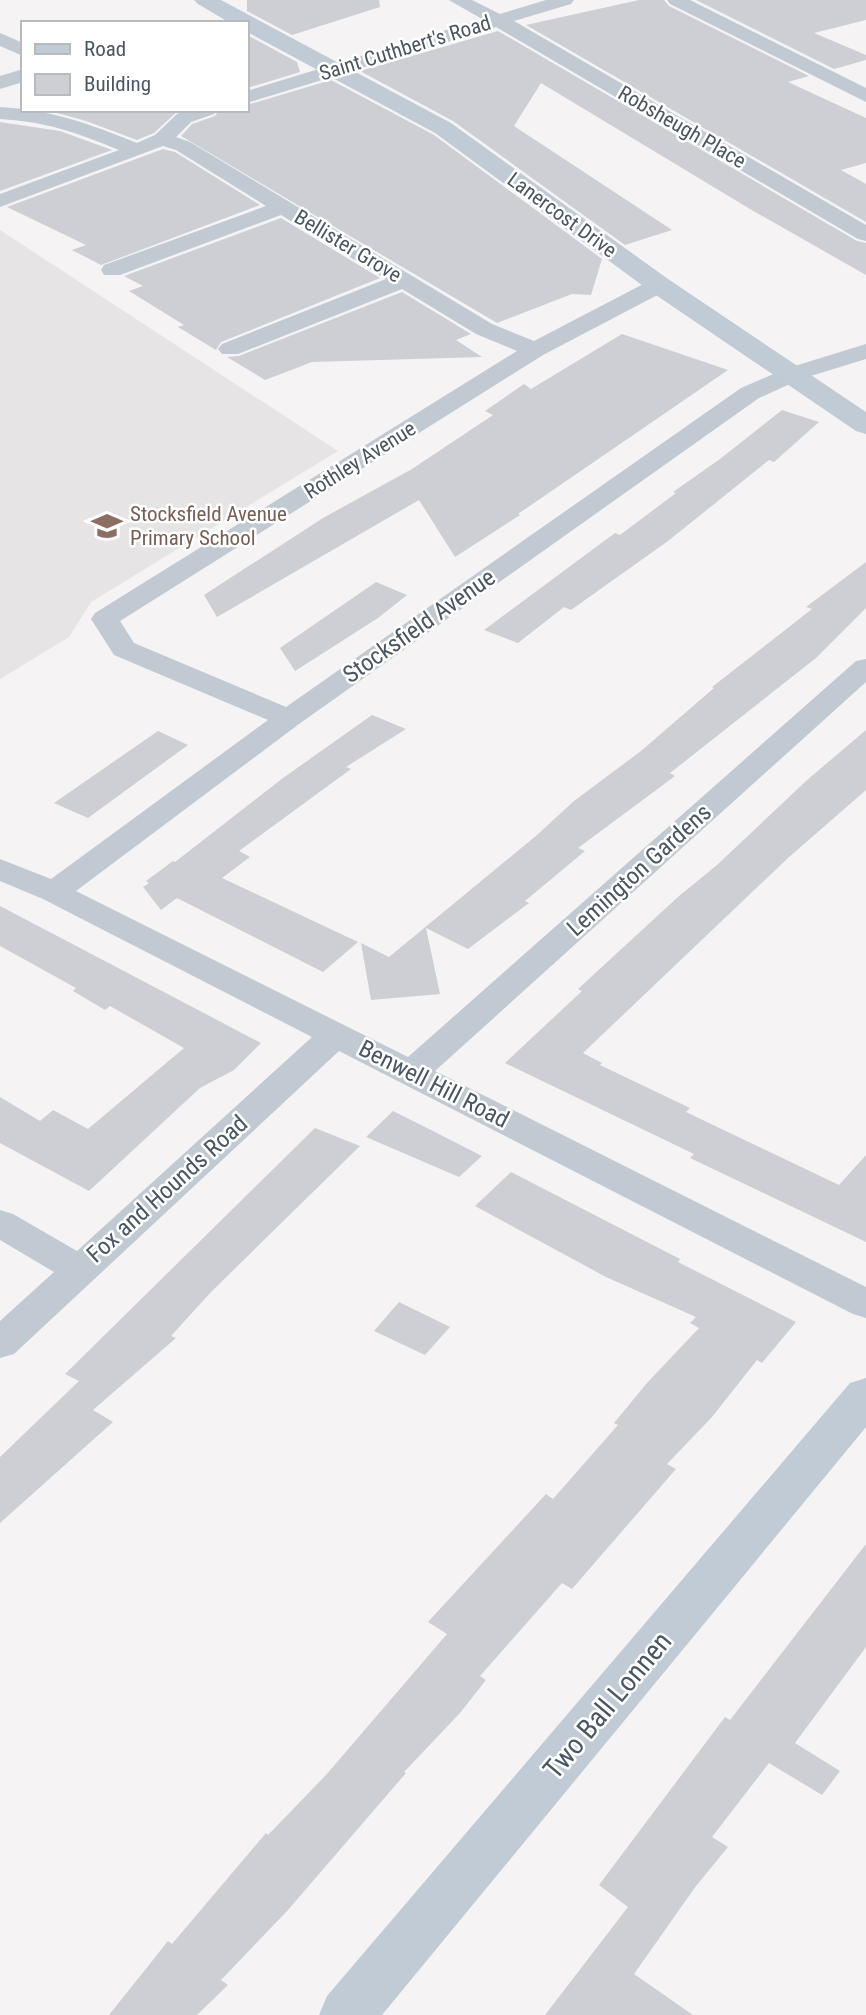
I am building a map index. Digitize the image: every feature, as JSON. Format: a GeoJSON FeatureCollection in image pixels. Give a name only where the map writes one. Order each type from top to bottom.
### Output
{"type":"FeatureCollection","features":[{"type":"Feature","properties":{"kind":"street","name":"Lanercost Drive"},"geometry":{"type":"LineString","coordinates":[[205,0],[243,21]]}},
{"type":"Feature","properties":{"kind":"street","name":"Robsheugh Place"},"geometry":{"type":"LineString","coordinates":[[458,0],[498,20],[866,234]]}},
{"type":"Feature","properties":{"kind":"street","name":"Saint Cuthbert's Road"},"geometry":{"type":"LineString","coordinates":[[248,97],[565,0]]}},
{"type":"Feature","properties":{"kind":"street"},"geometry":{"type":"LineString","coordinates":[[676,0],[866,96]]}},
{"type":"Feature","properties":{"kind":"street","name":"Lanercost Drive"},"geometry":{"type":"LineString","coordinates":[[248,24],[443,128],[659,285],[866,425]]}},
{"type":"Feature","properties":{"kind":"street"},"geometry":{"type":"LineString","coordinates":[[0,39],[21,49]]}},
{"type":"Feature","properties":{"kind":"street"},"geometry":{"type":"LineString","coordinates":[[0,83],[21,76]]}},
{"type":"Feature","properties":{"kind":"street"},"geometry":{"type":"LineString","coordinates":[[0,201],[162,139],[184,118],[201,112]]}},
{"type":"Feature","properties":{"kind":"street"},"geometry":{"type":"LineString","coordinates":[[0,113],[36,115],[67,122],[137,150]]}},
{"type":"Feature","properties":{"kind":"street","name":"Bellister Grove"},"geometry":{"type":"LineString","coordinates":[[162,139],[183,146],[484,329],[535,350]]}},
{"type":"Feature","properties":{"kind":"street"},"geometry":{"type":"LineString","coordinates":[[112,270],[283,207]]}},
{"type":"Feature","properties":{"kind":"street"},"geometry":{"type":"LineString","coordinates":[[230,349],[403,280]]}},
{"type":"Feature","properties":{"kind":"street","name":"Rothley Avenue"},"geometry":{"type":"LineString","coordinates":[[289,718],[124,649],[105,619],[535,350],[659,285]]}},
{"type":"Feature","properties":{"kind":"street","name":"Stocksfield Avenue"},"geometry":{"type":"LineString","coordinates":[[54,892],[289,718],[750,393],[793,374],[839,362],[866,351]]}},
{"type":"Feature","properties":{"kind":"street","name":"Lemington Gardens"},"geometry":{"type":"LineString","coordinates":[[411,1073],[866,667]]}},
{"type":"Feature","properties":{"kind":"street","name":"Benwell Hill Road"},"geometry":{"type":"LineString","coordinates":[[0,869],[54,892],[866,1304]]}},
{"type":"Feature","properties":{"kind":"street","name":"Fox and Hounds Road"},"geometry":{"type":"LineString","coordinates":[[0,1344],[336,1034]]}},
{"type":"Feature","properties":{"kind":"street"},"geometry":{"type":"LineString","coordinates":[[0,1223],[79,1270]]}},
{"type":"Feature","properties":{"kind":"street","name":"Two Ball Lonnen"},"geometry":{"type":"LineString","coordinates":[[347,2015],[866,1395]]}},
{"type":"Feature","properties":{"kind":"shaded area","name":"Stocksfield Avenue Primary School"},"geometry":{"type":"Polygon","coordinates":[[[0,230],[338,451],[91,602],[69,637],[0,679],[0,230]]]}},
{"type":"Feature","properties":{"kind":"building"},"geometry":{"type":"Polygon","coordinates":[[[247,0],[379,0],[380,7],[292,35],[247,11],[247,0]]]}},
{"type":"Feature","properties":{"kind":"building"},"geometry":{"type":"Polygon","coordinates":[[[639,0],[664,0],[669,6],[809,76],[788,82],[866,118],[866,163],[841,170],[866,184],[866,222],[526,25],[639,0]]]}},
{"type":"Feature","properties":{"kind":"building"},"geometry":{"type":"Polygon","coordinates":[[[696,0],[866,0],[866,20],[814,33],[866,55],[866,60],[834,69],[696,0]]]}},
{"type":"Feature","properties":{"kind":"building"},"geometry":{"type":"Polygon","coordinates":[[[498,31],[857,241],[866,243],[866,275],[750,209],[541,83],[514,126],[672,230],[625,245],[453,121],[360,71],[498,31]]]}},
{"type":"Feature","properties":{"kind":"building"},"geometry":{"type":"Polygon","coordinates":[[[248,36],[297,62],[300,72],[248,88],[248,36]]]}},
{"type":"Feature","properties":{"kind":"building"},"geometry":{"type":"Polygon","coordinates":[[[331,80],[434,135],[602,259],[591,295],[572,294],[497,323],[181,136],[192,124],[215,116],[218,112],[248,112],[248,105],[331,80]]]}},
{"type":"Feature","properties":{"kind":"building"},"geometry":{"type":"Polygon","coordinates":[[[53,112],[177,112],[154,133],[137,140],[53,112]]]}},
{"type":"Feature","properties":{"kind":"building"},"geometry":{"type":"Polygon","coordinates":[[[0,122],[60,131],[112,150],[0,191],[0,122]]]}},
{"type":"Feature","properties":{"kind":"building"},"geometry":{"type":"Polygon","coordinates":[[[163,149],[175,152],[260,205],[101,265],[72,250],[86,245],[7,207],[163,149]]]}},
{"type":"Feature","properties":{"kind":"building"},"geometry":{"type":"Polygon","coordinates":[[[281,218],[380,278],[221,342],[216,350],[178,327],[184,325],[129,291],[143,286],[124,276],[281,218]]]}},
{"type":"Feature","properties":{"kind":"building"},"geometry":{"type":"Polygon","coordinates":[[[402,292],[471,334],[456,340],[482,357],[312,362],[265,380],[227,357],[239,356],[402,292]]]}},
{"type":"Feature","properties":{"kind":"building"},"geometry":{"type":"Polygon","coordinates":[[[622,334],[728,370],[455,557],[419,500],[217,617],[204,595],[323,518],[412,469],[493,415],[485,411],[524,384],[531,389],[622,334]]]}},
{"type":"Feature","properties":{"kind":"building"},"geometry":{"type":"Polygon","coordinates":[[[782,410],[819,422],[774,462],[769,460],[668,541],[571,610],[564,607],[518,643],[484,630],[615,533],[620,535],[782,410]]]}},
{"type":"Feature","properties":{"kind":"building"},"geometry":{"type":"Polygon","coordinates":[[[866,562],[866,608],[816,658],[670,773],[675,776],[578,848],[585,851],[525,901],[529,903],[468,949],[426,928],[440,994],[371,1000],[361,943],[389,957],[537,835],[574,801],[641,751],[714,688],[712,687],[812,609],[806,607],[866,562]]]}},
{"type":"Feature","properties":{"kind":"building"},"geometry":{"type":"Polygon","coordinates":[[[376,582],[407,595],[378,618],[295,671],[280,648],[376,582]]]}},
{"type":"Feature","properties":{"kind":"building"},"geometry":{"type":"Polygon","coordinates":[[[372,715],[406,729],[346,767],[351,769],[239,851],[250,857],[222,878],[358,942],[323,972],[177,898],[161,910],[143,887],[149,883],[146,881],[372,715]]]}},
{"type":"Feature","properties":{"kind":"building"},"geometry":{"type":"Polygon","coordinates":[[[866,730],[866,790],[788,858],[583,1053],[602,1063],[600,1065],[690,1108],[686,1112],[839,1185],[866,1155],[866,1242],[690,1158],[694,1154],[505,1063],[582,991],[578,989],[806,781],[866,730]]]}},
{"type":"Feature","properties":{"kind":"building"},"geometry":{"type":"Polygon","coordinates":[[[158,731],[188,745],[88,818],[54,803],[158,731]]]}},
{"type":"Feature","properties":{"kind":"building"},"geometry":{"type":"Polygon","coordinates":[[[0,906],[261,1043],[234,1070],[200,1088],[89,1191],[0,1143],[0,1097],[40,1121],[53,1110],[88,1129],[184,1048],[110,1006],[105,1010],[73,991],[76,988],[0,946],[0,906]]]}},
{"type":"Feature","properties":{"kind":"building"},"geometry":{"type":"Polygon","coordinates":[[[393,1111],[482,1156],[459,1177],[366,1137],[393,1111]]]}},
{"type":"Feature","properties":{"kind":"building"},"geometry":{"type":"Polygon","coordinates":[[[315,1128],[360,1146],[211,1292],[171,1336],[176,1338],[93,1410],[113,1422],[0,1523],[0,1457],[79,1381],[65,1374],[315,1128]]]}},
{"type":"Feature","properties":{"kind":"building"},"geometry":{"type":"Polygon","coordinates":[[[511,1172],[796,1322],[762,1363],[757,1360],[712,1417],[667,1464],[676,1469],[572,1589],[562,1583],[480,1676],[486,1680],[460,1713],[404,1772],[406,1773],[288,1910],[221,1980],[228,1985],[197,2015],[109,2015],[168,1941],[172,1944],[266,1833],[268,1835],[326,1775],[447,1634],[428,1622],[546,1494],[553,1499],[618,1425],[614,1423],[647,1383],[699,1328],[690,1323],[696,1317],[606,1277],[475,1206],[511,1172]]]}},
{"type":"Feature","properties":{"kind":"building"},"geometry":{"type":"Polygon","coordinates":[[[399,1302],[450,1327],[425,1355],[374,1331],[399,1302]]]}},
{"type":"Feature","properties":{"kind":"building"},"geometry":{"type":"Polygon","coordinates":[[[866,1544],[866,1647],[795,1743],[840,1771],[822,1795],[769,1763],[712,1837],[728,1847],[696,1886],[634,1974],[693,2015],[545,2015],[628,1907],[599,1885],[725,1717],[730,1720],[866,1544]]]}},
{"type":"Feature","properties":{"kind":"place","name":"Stocksfield Avenue Primary School"},"geometry":{"type":"Point","coordinates":[107,526]}}]}
